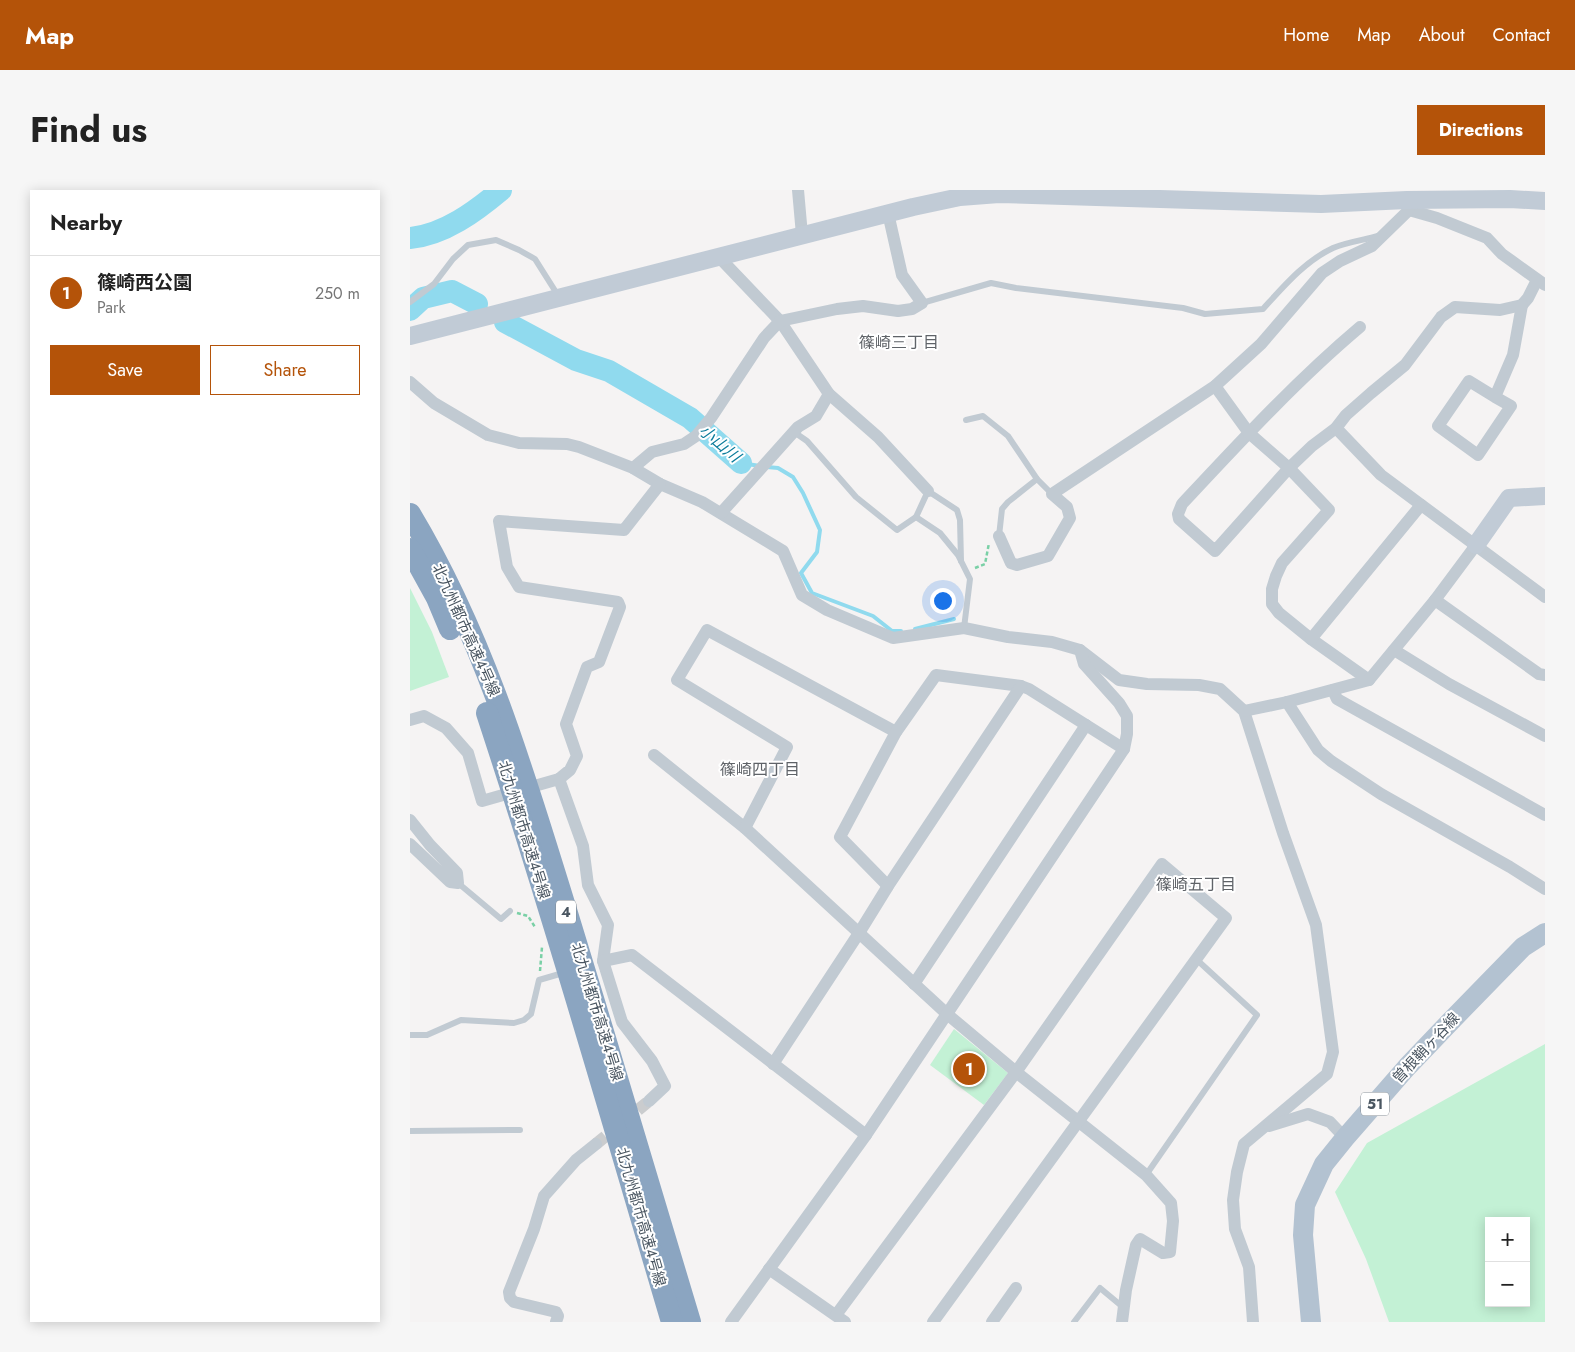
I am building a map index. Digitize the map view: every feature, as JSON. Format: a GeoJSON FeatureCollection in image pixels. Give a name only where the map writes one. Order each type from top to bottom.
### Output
{"type":"FeatureCollection","features":[{"type":"Feature","properties":{"kind":"highway","name":"北九州都市高速４号線"},"geometry":{"type":"LineString","coordinates":[[410,514],[451,591],[462,616],[498,701],[522,770],[622,1093],[690,1322]]}},
{"type":"Feature","properties":{"kind":"highway","name":"北九州都市高速4号線"},"geometry":{"type":"LineString","coordinates":[[410,548],[437,598],[484,707],[527,840],[672,1322]]}},
{"type":"Feature","properties":{"kind":"main road","name":"曽根鞘ヶ谷線"},"geometry":{"type":"LineString","coordinates":[[1311,1322],[1303,1235],[1305,1205],[1324,1164],[1407,1067],[1523,947],[1545,933]]}},
{"type":"Feature","properties":{"kind":"street"},"geometry":{"type":"LineString","coordinates":[[798,190],[802,235]]}},
{"type":"Feature","properties":{"kind":"street"},"geometry":{"type":"LineString","coordinates":[[410,336],[888,213],[960,197],[1057,193],[1244,203],[1321,204],[1378,196],[1408,205],[1487,238],[1502,254],[1541,282],[1522,305],[1512,355],[1495,397]]}},
{"type":"Feature","properties":{"kind":"street"},"geometry":{"type":"LineString","coordinates":[[999,536],[1011,563],[1017,565],[1048,556],[1070,518],[1067,507],[1052,494],[1215,386],[1261,344],[1322,273],[1340,261],[1372,246],[1408,205],[1511,195],[1545,201]]}},
{"type":"Feature","properties":{"kind":"street"},"geometry":{"type":"LineString","coordinates":[[633,468],[652,452],[684,444],[696,436],[764,338],[780,321],[837,309],[863,306],[898,311],[912,309],[922,303],[902,275],[888,213]]}},
{"type":"Feature","properties":{"kind":"street"},"geometry":{"type":"LineString","coordinates":[[718,256],[780,321],[829,394],[878,437],[928,491]]}},
{"type":"Feature","properties":{"kind":"street"},"geometry":{"type":"LineString","coordinates":[[1360,327],[1339,344],[1182,504],[1178,514],[1179,519],[1215,551],[1289,468],[1312,446],[1336,428],[1346,415],[1405,365],[1447,311],[1455,307],[1500,310],[1522,305]]}},
{"type":"Feature","properties":{"kind":"street"},"geometry":{"type":"LineString","coordinates":[[1469,381],[1495,397],[1511,406],[1478,454],[1438,426],[1469,381]]}},
{"type":"Feature","properties":{"kind":"street"},"geometry":{"type":"LineString","coordinates":[[410,382],[434,404],[488,435],[519,443],[567,444],[579,447],[633,468],[660,484],[702,502],[783,551],[802,595],[827,610],[893,638],[964,628],[1008,637],[1052,642],[1080,650],[1119,680],[1147,684],[1199,685],[1220,689],[1244,711],[1283,833],[1316,925],[1333,1052],[1327,1074],[1244,1144],[1236,1172],[1233,1200],[1235,1229],[1249,1267],[1253,1322]]}},
{"type":"Feature","properties":{"kind":"street"},"geometry":{"type":"LineString","coordinates":[[1215,386],[1250,433],[1289,468],[1329,510],[1282,564],[1272,590],[1272,604],[1279,613],[1311,639],[1369,680]]}},
{"type":"Feature","properties":{"kind":"street"},"geometry":{"type":"LineString","coordinates":[[721,513],[794,432],[816,416],[829,394]]}},
{"type":"Feature","properties":{"kind":"street"},"geometry":{"type":"LineString","coordinates":[[1336,428],[1381,475],[1545,597]]}},
{"type":"Feature","properties":{"kind":"street"},"geometry":{"type":"LineString","coordinates":[[410,720],[424,716],[446,728],[457,740],[468,753],[482,801],[559,779],[570,770],[577,756],[566,724],[587,667],[599,662],[620,607],[618,602],[520,587],[507,567],[499,521],[624,530],[660,484]]}},
{"type":"Feature","properties":{"kind":"street"},"geometry":{"type":"LineString","coordinates":[[1244,711],[1288,702],[1369,680],[1435,600],[1509,498],[1545,496]]}},
{"type":"Feature","properties":{"kind":"street"},"geometry":{"type":"LineString","coordinates":[[1311,639],[1421,505]]}},
{"type":"Feature","properties":{"kind":"street"},"geometry":{"type":"LineString","coordinates":[[1435,600],[1539,674],[1545,675]]}},
{"type":"Feature","properties":{"kind":"street"},"geometry":{"type":"LineString","coordinates":[[745,828],[787,747],[678,680],[707,630],[896,732]]}},
{"type":"Feature","properties":{"kind":"street"},"geometry":{"type":"LineString","coordinates":[[731,1322],[866,1136],[1124,749],[1127,716],[1119,703],[1084,664],[1080,650]]}},
{"type":"Feature","properties":{"kind":"street"},"geometry":{"type":"LineString","coordinates":[[1394,650],[1449,684],[1545,736]]}},
{"type":"Feature","properties":{"kind":"street"},"geometry":{"type":"LineString","coordinates":[[888,886],[840,837],[896,732],[936,675],[1021,686],[1029,689],[1124,749]]}},
{"type":"Feature","properties":{"kind":"street"},"geometry":{"type":"LineString","coordinates":[[773,1064],[1021,686]]}},
{"type":"Feature","properties":{"kind":"street"},"geometry":{"type":"LineString","coordinates":[[1333,690],[1337,699],[1545,815]]}},
{"type":"Feature","properties":{"kind":"street"},"geometry":{"type":"LineString","coordinates":[[1288,702],[1318,750],[1331,761],[1381,794],[1510,867],[1545,890]]}},
{"type":"Feature","properties":{"kind":"street"},"geometry":{"type":"LineString","coordinates":[[914,984],[1086,724]]}},
{"type":"Feature","properties":{"kind":"street"},"geometry":{"type":"LineString","coordinates":[[654,755],[745,828],[947,1014],[1016,1072],[1146,1175],[1171,1203],[1173,1221],[1170,1252],[1163,1252],[1140,1239],[1136,1245],[1122,1322]]}},
{"type":"Feature","properties":{"kind":"street"},"geometry":{"type":"LineString","coordinates":[[559,779],[583,846],[588,885],[608,925],[603,961],[622,1022],[652,1061],[664,1086],[649,1101]]}},
{"type":"Feature","properties":{"kind":"street"},"geometry":{"type":"LineString","coordinates":[[410,820],[430,845],[457,873],[458,883],[450,882],[410,844]]}},
{"type":"Feature","properties":{"kind":"street"},"geometry":{"type":"LineString","coordinates":[[769,1269],[840,1318],[1162,864],[1226,918],[933,1322]]}},
{"type":"Feature","properties":{"kind":"street"},"geometry":{"type":"LineString","coordinates":[[603,961],[632,956],[866,1136]]}},
{"type":"Feature","properties":{"kind":"street"},"geometry":{"type":"LineString","coordinates":[[1264,1128],[1308,1114],[1330,1122],[1345,1138]]}},
{"type":"Feature","properties":{"kind":"street"},"geometry":{"type":"LineString","coordinates":[[556,1322],[558,1316],[556,1312],[514,1302],[508,1292],[534,1228],[544,1196],[576,1160],[596,1144]]}},
{"type":"Feature","properties":{"kind":"street"},"geometry":{"type":"LineString","coordinates":[[992,1322],[1016,1288]]}},
{"type":"Feature","properties":{"kind":"lane"},"geometry":{"type":"LineString","coordinates":[[922,303],[990,283],[1016,288],[1184,308],[1205,314],[1263,309],[1294,276],[1319,256],[1334,248],[1382,235]]}},
{"type":"Feature","properties":{"kind":"lane"},"geometry":{"type":"LineString","coordinates":[[410,302],[434,284],[453,259],[468,245],[496,240],[535,259],[560,298]]}},
{"type":"Feature","properties":{"kind":"lane"},"geometry":{"type":"LineString","coordinates":[[966,420],[983,416],[1008,436],[1037,479],[1052,494]]}},
{"type":"Feature","properties":{"kind":"lane"},"geometry":{"type":"LineString","coordinates":[[794,432],[807,441],[856,497],[897,530],[916,517],[928,491],[957,510],[960,520],[961,561]]}},
{"type":"Feature","properties":{"kind":"lane"},"geometry":{"type":"LineString","coordinates":[[999,536],[1002,509],[1037,479]]}},
{"type":"Feature","properties":{"kind":"lane"},"geometry":{"type":"LineString","coordinates":[[916,517],[940,532],[967,572],[970,579],[964,628]]}},
{"type":"Feature","properties":{"kind":"lane"},"geometry":{"type":"LineString","coordinates":[[458,883],[501,919],[510,912]]}},
{"type":"Feature","properties":{"kind":"lane"},"geometry":{"type":"LineString","coordinates":[[1146,1175],[1258,1015],[1196,958]]}},
{"type":"Feature","properties":{"kind":"lane"},"geometry":{"type":"LineString","coordinates":[[410,1035],[428,1035],[461,1020],[514,1023],[524,1020],[531,1014],[539,980],[603,961]]}},
{"type":"Feature","properties":{"kind":"lane"},"geometry":{"type":"LineString","coordinates":[[410,1131],[520,1130]]}},
{"type":"Feature","properties":{"kind":"lane"},"geometry":{"type":"LineString","coordinates":[[1074,1322],[1100,1288],[1124,1308]]}},
{"type":"Feature","properties":{"kind":"path"},"geometry":{"type":"LineString","coordinates":[[967,572],[985,564],[990,539],[999,536]]}},
{"type":"Feature","properties":{"kind":"path"},"geometry":{"type":"LineString","coordinates":[[510,912],[528,916],[538,933]]}},
{"type":"Feature","properties":{"kind":"path"},"geometry":{"type":"LineString","coordinates":[[539,980],[542,947],[540,940]]}},
{"type":"Feature","properties":{"kind":"green space"},"geometry":{"type":"Polygon","coordinates":[[[410,588],[432,632],[449,677],[410,691],[410,588]]]}},
{"type":"Feature","properties":{"kind":"green space"},"geometry":{"type":"Polygon","coordinates":[[[954,1029],[1008,1073],[984,1105],[930,1065],[954,1029]]]}},
{"type":"Feature","properties":{"kind":"green space"},"geometry":{"type":"Polygon","coordinates":[[[1545,1044],[1545,1322],[1389,1322],[1366,1259],[1335,1192],[1367,1143],[1545,1044]]]}},
{"type":"Feature","properties":{"kind":"waterway"},"geometry":{"type":"LineString","coordinates":[[410,238],[435,232],[459,221],[501,190]]}},
{"type":"Feature","properties":{"kind":"waterway","name":"小山川"},"geometry":{"type":"LineString","coordinates":[[410,310],[423,298],[452,291],[477,304]]}},
{"type":"Feature","properties":{"kind":"waterway","name":"小山川"},"geometry":{"type":"LineString","coordinates":[[505,322],[576,360],[609,371],[690,418],[741,463]]}},
{"type":"Feature","properties":{"kind":"waterway","name":"小山川"},"geometry":{"type":"LineString","coordinates":[[741,463],[760,466]]}},
{"type":"Feature","properties":{"kind":"waterway","name":"小山川"},"geometry":{"type":"LineString","coordinates":[[767,467],[778,468],[793,477],[803,493],[820,530],[817,552],[801,573],[812,593],[873,616],[892,631],[901,631]]}},
{"type":"Feature","properties":{"kind":"waterway","name":"小山川"},"geometry":{"type":"LineString","coordinates":[[915,629],[954,619]]}},
{"type":"Feature","properties":{"kind":"tunnel"},"geometry":{"type":"LineString","coordinates":[[596,1144],[649,1101]]}},
{"type":"Feature","properties":{"kind":"place","name":"篠崎西公園"},"geometry":{"type":"Point","coordinates":[969,1069]}},
{"type":"Feature","properties":{"kind":"district","name":"篠崎三丁目"},"geometry":{"type":"Point","coordinates":[899,342]}},
{"type":"Feature","properties":{"kind":"district","name":"篠崎四丁目"},"geometry":{"type":"Point","coordinates":[760,769]}},
{"type":"Feature","properties":{"kind":"district","name":"篠崎五丁目"},"geometry":{"type":"Point","coordinates":[1196,884]}}]}
